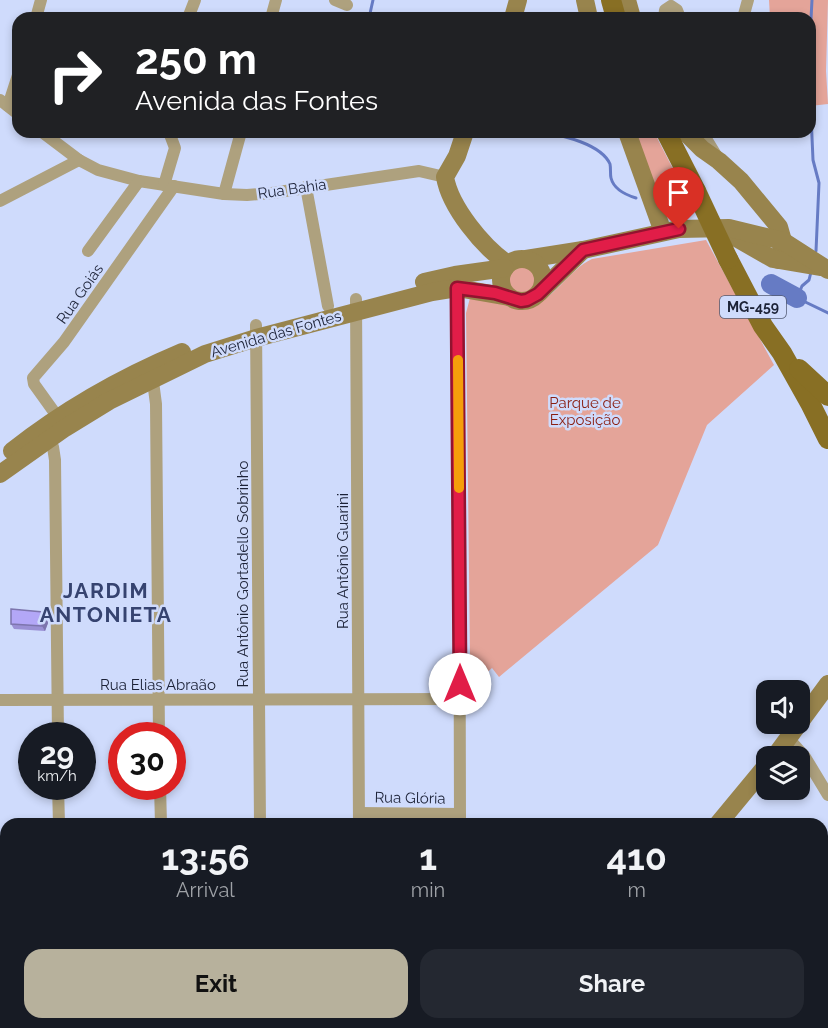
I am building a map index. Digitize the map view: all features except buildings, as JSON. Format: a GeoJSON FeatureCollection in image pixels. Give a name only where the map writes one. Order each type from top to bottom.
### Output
{"type":"FeatureCollection","features":[{"type":"Feature","properties":{"kind":"main road"},"geometry":{"type":"LineString","coordinates":[[629,138],[663,232]]}},
{"type":"Feature","properties":{"kind":"main road","name":"MG-459"},"geometry":{"type":"LineString","coordinates":[[669,138],[728,260],[828,439]]}},
{"type":"Feature","properties":{"kind":"main road"},"geometry":{"type":"LineString","coordinates":[[692,138],[752,192],[779,227],[783,241],[779,261]]}},
{"type":"Feature","properties":{"kind":"main road"},"geometry":{"type":"LineString","coordinates":[[463,139],[445,177],[447,189],[454,203],[487,247],[506,266],[502,273],[502,286],[509,297]]}},
{"type":"Feature","properties":{"kind":"main road","name":"Avenida das Fontes"},"geometry":{"type":"LineString","coordinates":[[0,460],[199,344],[256,332],[456,281],[506,266],[520,259],[583,250],[663,232],[692,228],[720,228],[762,244]]}},
{"type":"Feature","properties":{"kind":"main road"},"geometry":{"type":"LineString","coordinates":[[762,244],[783,241],[826,269]]}},
{"type":"Feature","properties":{"kind":"main road"},"geometry":{"type":"LineString","coordinates":[[762,244],[779,261],[826,269]]}},
{"type":"Feature","properties":{"kind":"main road"},"geometry":{"type":"LineString","coordinates":[[538,294],[583,250]]}},
{"type":"Feature","properties":{"kind":"main road"},"geometry":{"type":"LineString","coordinates":[[526,259],[541,270],[543,283],[538,294]]}},
{"type":"Feature","properties":{"kind":"main road","name":"Avenida das Fontes"},"geometry":{"type":"LineString","coordinates":[[456,281],[514,300],[527,300],[538,294]]}},
{"type":"Feature","properties":{"kind":"main road","name":"Avenida das Fontes"},"geometry":{"type":"LineString","coordinates":[[256,332],[328,306],[356,305]]}},
{"type":"Feature","properties":{"kind":"main road","name":"MG-459"},"geometry":{"type":"LineString","coordinates":[[782,353],[828,396]]}},
{"type":"Feature","properties":{"kind":"main road","name":"Avenida das Fontes"},"geometry":{"type":"LineString","coordinates":[[0,474],[54,427]]}},
{"type":"Feature","properties":{"kind":"main road"},"geometry":{"type":"LineString","coordinates":[[783,746],[828,684]]}},
{"type":"Feature","properties":{"kind":"main road"},"geometry":{"type":"LineString","coordinates":[[725,818],[756,779]]}},
{"type":"Feature","properties":{"kind":"street"},"geometry":{"type":"LineString","coordinates":[[665,12],[671,6],[678,12]]}},
{"type":"Feature","properties":{"kind":"street","name":"Rua Bahia"},"geometry":{"type":"LineString","coordinates":[[50,138],[79,160],[98,170],[139,181],[224,194],[258,195],[419,171],[445,177]]}},
{"type":"Feature","properties":{"kind":"street"},"geometry":{"type":"LineString","coordinates":[[169,185],[175,148],[171,138]]}},
{"type":"Feature","properties":{"kind":"street"},"geometry":{"type":"LineString","coordinates":[[224,194],[239,138]]}},
{"type":"Feature","properties":{"kind":"street"},"geometry":{"type":"LineString","coordinates":[[706,138],[719,161]]}},
{"type":"Feature","properties":{"kind":"street"},"geometry":{"type":"LineString","coordinates":[[0,201],[79,160]]}},
{"type":"Feature","properties":{"kind":"street"},"geometry":{"type":"LineString","coordinates":[[88,251],[139,181]]}},
{"type":"Feature","properties":{"kind":"street","name":"Rua Goiás"},"geometry":{"type":"LineString","coordinates":[[54,427],[33,378],[64,342],[169,185]]}},
{"type":"Feature","properties":{"kind":"street"},"geometry":{"type":"LineString","coordinates":[[306,187],[328,306]]}},
{"type":"Feature","properties":{"kind":"street"},"geometry":{"type":"LineString","coordinates":[[456,281],[460,818]]}},
{"type":"Feature","properties":{"kind":"street","name":"Rua Antônio Guarini"},"geometry":{"type":"LineString","coordinates":[[356,305],[359,818]]}},
{"type":"Feature","properties":{"kind":"street","name":"Rua Antônio Gortadello Sobrinho"},"geometry":{"type":"LineString","coordinates":[[256,332],[260,818]]}},
{"type":"Feature","properties":{"kind":"street"},"geometry":{"type":"LineString","coordinates":[[151,371],[156,404],[159,722]]}},
{"type":"Feature","properties":{"kind":"street"},"geometry":{"type":"LineString","coordinates":[[54,427],[58,722]]}},
{"type":"Feature","properties":{"kind":"street","name":"Rua Elias Abraão"},"geometry":{"type":"LineString","coordinates":[[0,700],[459,699]]}},
{"type":"Feature","properties":{"kind":"street"},"geometry":{"type":"LineString","coordinates":[[789,739],[805,757],[828,795]]}},
{"type":"Feature","properties":{"kind":"street"},"geometry":{"type":"LineString","coordinates":[[58,800],[59,818]]}},
{"type":"Feature","properties":{"kind":"street"},"geometry":{"type":"LineString","coordinates":[[160,800],[160,818]]}},
{"type":"Feature","properties":{"kind":"green space"},"geometry":{"type":"Polygon","coordinates":[[[769,0],[828,0],[826,71],[828,104],[816,105],[816,12],[770,12],[769,0]]]}},
{"type":"Feature","properties":{"kind":"green space"},"geometry":{"type":"Polygon","coordinates":[[[633,138],[657,138],[686,194],[655,202],[633,138]]]}},
{"type":"Feature","properties":{"kind":"green space","name":"Parque de Exposição"},"geometry":{"type":"Polygon","coordinates":[[[706,240],[774,365],[707,425],[658,545],[499,677],[492,668],[483,676],[470,658],[466,313],[470,298],[520,307],[529,306],[545,299],[576,270],[592,259],[706,240]]]}},
{"type":"Feature","properties":{"kind":"green space"},"geometry":{"type":"Polygon","coordinates":[[[522,266],[532,270],[536,280],[532,290],[522,294],[512,290],[508,280],[512,270],[522,266]]]}},
{"type":"Feature","properties":{"kind":"waterway"},"geometry":{"type":"LineString","coordinates":[[370,12],[373,0]]}},
{"type":"Feature","properties":{"kind":"waterway"},"geometry":{"type":"LineString","coordinates":[[811,12],[812,0]]}},
{"type":"Feature","properties":{"kind":"waterway"},"geometry":{"type":"LineString","coordinates":[[568,138],[599,151],[610,164],[611,178],[615,186],[624,194],[636,198]]}},
{"type":"Feature","properties":{"kind":"waterway"},"geometry":{"type":"LineString","coordinates":[[812,138],[813,160],[819,183],[816,251]]}},
{"type":"Feature","properties":{"kind":"waterway"},"geometry":{"type":"LineString","coordinates":[[811,272],[809,280],[802,286],[797,298],[828,313]]}},
{"type":"Feature","properties":{"kind":"waterway"},"geometry":{"type":"LineString","coordinates":[[771,284],[797,298]]}},
{"type":"Feature","properties":{"kind":"slow traffic"},"geometry":{"type":"LineString","coordinates":[[458,360],[459,488]]}},
{"type":"Feature","properties":{"kind":"district","name":"JARDIM ANTONIETA"},"geometry":{"type":"Point","coordinates":[106,602]}},
{"type":"Feature","properties":{"kind":"route"},"geometry":{"type":"LineString","coordinates":[[460,684],[457,288],[495,293],[514,300],[527,300],[538,294],[583,250],[679,229]]}}]}
